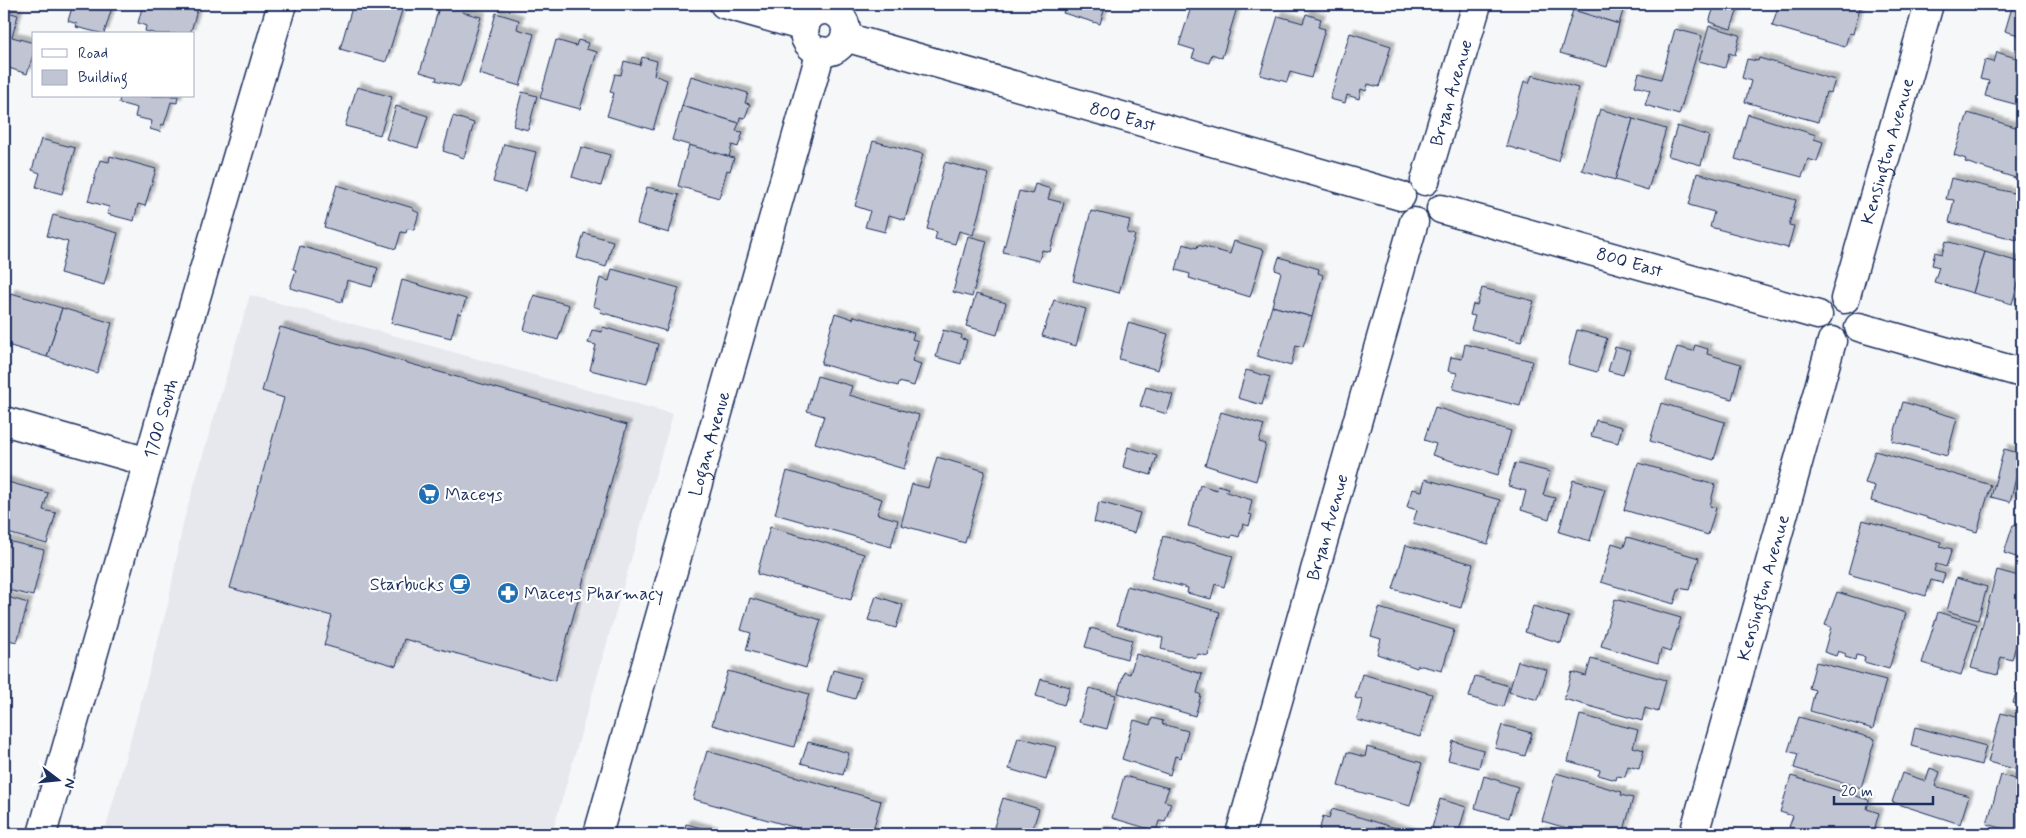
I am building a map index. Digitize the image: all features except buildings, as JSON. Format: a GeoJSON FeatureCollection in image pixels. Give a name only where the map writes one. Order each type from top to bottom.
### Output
{"type":"FeatureCollection","features":[{"type":"Feature","properties":{"kind":"street","name":"1700 South"},"geometry":{"type":"LineString","coordinates":[[42,834],[148,462],[282,4]]}},
{"type":"Feature","properties":{"kind":"street"},"geometry":{"type":"LineString","coordinates":[[724,4],[805,27]]}},
{"type":"Feature","properties":{"kind":"street","name":"Bryan Avenue"},"geometry":{"type":"LineString","coordinates":[[1425,181],[1476,4]]}},
{"type":"Feature","properties":{"kind":"street","name":"Kensington Avenue"},"geometry":{"type":"LineString","coordinates":[[1846,299],[1930,4]]}},
{"type":"Feature","properties":{"kind":"street"},"geometry":{"type":"LineString","coordinates":[[837,8],[846,25],[845,38],[838,48],[832,51],[821,52],[814,49],[809,44],[804,33],[805,27],[812,15],[818,11],[837,8]]}},
{"type":"Feature","properties":{"kind":"street","name":"800 East"},"geometry":{"type":"LineString","coordinates":[[845,38],[1401,196]]}},
{"type":"Feature","properties":{"kind":"street","name":"Logan Avenue"},"geometry":{"type":"LineString","coordinates":[[598,834],[821,52]]}},
{"type":"Feature","properties":{"kind":"street"},"geometry":{"type":"LineString","coordinates":[[1425,181],[1438,190],[1442,202],[1441,209],[1433,219],[1421,223],[1414,222],[1404,215],[1400,204],[1401,196],[1407,186],[1414,182],[1425,181]]}},
{"type":"Feature","properties":{"kind":"street","name":"800 East"},"geometry":{"type":"LineString","coordinates":[[1441,209],[1818,315]]}},
{"type":"Feature","properties":{"kind":"street","name":"Bryan Avenue"},"geometry":{"type":"LineString","coordinates":[[1240,834],[1414,222]]}},
{"type":"Feature","properties":{"kind":"street"},"geometry":{"type":"LineString","coordinates":[[1839,298],[1846,299],[1855,305],[1861,321],[1852,337],[1839,342],[1832,340],[1822,333],[1817,321],[1820,309],[1828,301],[1839,298]]}},
{"type":"Feature","properties":{"kind":"street"},"geometry":{"type":"LineString","coordinates":[[1859,327],[2022,373]]}},
{"type":"Feature","properties":{"kind":"street","name":"Kensington Avenue"},"geometry":{"type":"LineString","coordinates":[[1694,834],[1832,340]]}},
{"type":"Feature","properties":{"kind":"street"},"geometry":{"type":"LineString","coordinates":[[4,421],[148,462]]}},
{"type":"Feature","properties":{"kind":"shaded area"},"geometry":{"type":"Polygon","coordinates":[[[250,295],[673,414],[552,834],[104,834],[168,604],[183,523],[250,295]]]}},
{"type":"Feature","properties":{"kind":"place","name":"Maceys"},"geometry":{"type":"Point","coordinates":[429,494]}},
{"type":"Feature","properties":{"kind":"place","name":"Starbucks"},"geometry":{"type":"Point","coordinates":[460,584]}},
{"type":"Feature","properties":{"kind":"place","name":"Maceys Pharmacy"},"geometry":{"type":"Point","coordinates":[508,593]}}]}
